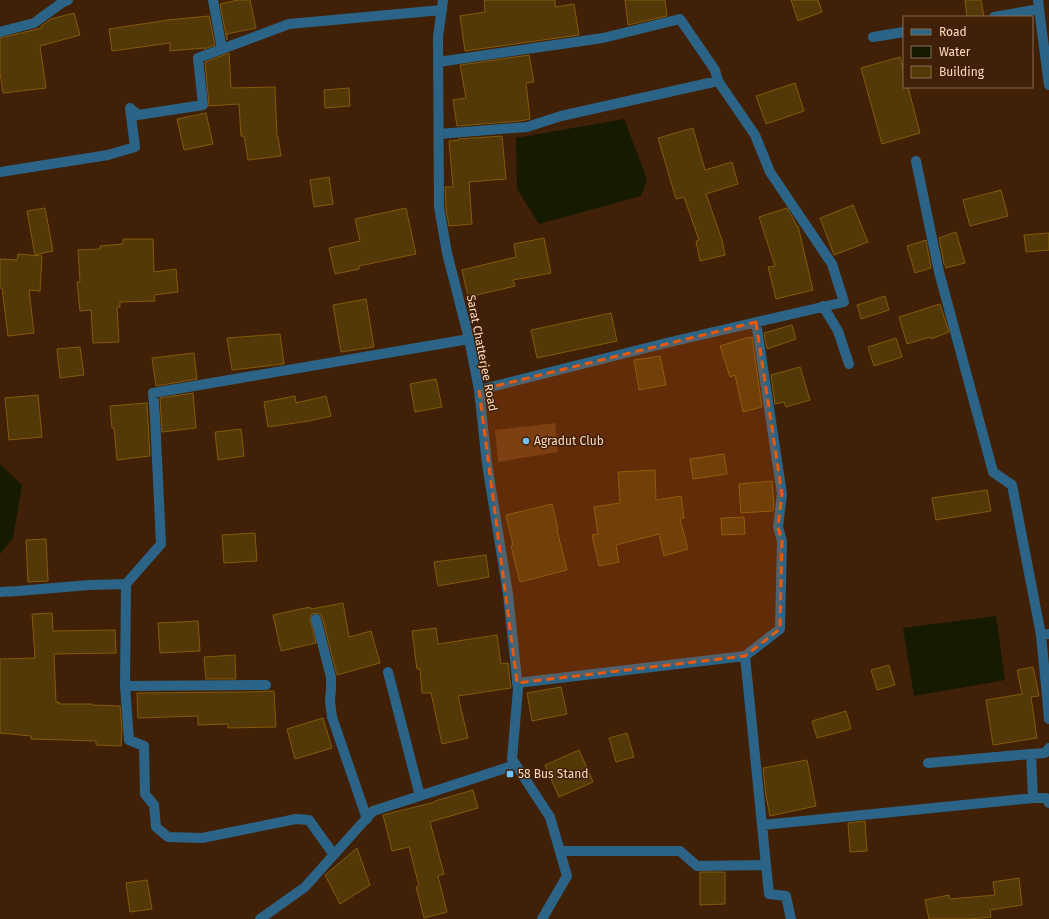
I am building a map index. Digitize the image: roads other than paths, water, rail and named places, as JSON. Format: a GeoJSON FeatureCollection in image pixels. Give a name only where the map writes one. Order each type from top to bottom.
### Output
{"type":"FeatureCollection","features":[{"type":"Feature","properties":{"kind":"street"},"geometry":{"type":"LineString","coordinates":[[0,32],[34,23],[68,0]]}},
{"type":"Feature","properties":{"kind":"street"},"geometry":{"type":"LineString","coordinates":[[213,0],[222,49]]}},
{"type":"Feature","properties":{"kind":"street"},"geometry":{"type":"LineString","coordinates":[[0,172],[108,155],[135,147],[130,108],[138,116],[203,105],[198,58],[289,24],[442,5]]}},
{"type":"Feature","properties":{"kind":"street","name":"Sarat Chatterjee Road"},"geometry":{"type":"LineString","coordinates":[[442,5],[438,37],[439,207],[447,254],[469,339],[479,390],[487,464],[508,594],[518,683],[513,762]]}},
{"type":"Feature","properties":{"kind":"street"},"geometry":{"type":"LineString","coordinates":[[998,16],[1038,5],[1049,85]]}},
{"type":"Feature","properties":{"kind":"street"},"geometry":{"type":"LineString","coordinates":[[438,62],[603,38],[680,19],[715,70],[718,81],[755,135],[770,172],[832,264],[844,302],[666,343],[479,390]]}},
{"type":"Feature","properties":{"kind":"street"},"geometry":{"type":"LineString","coordinates":[[873,37],[903,32]]}},
{"type":"Feature","properties":{"kind":"street"},"geometry":{"type":"LineString","coordinates":[[439,134],[527,127],[561,116],[718,81]]}},
{"type":"Feature","properties":{"kind":"street"},"geometry":{"type":"LineString","coordinates":[[916,161],[939,272],[993,472],[1012,485],[1045,634],[1049,719]]}},
{"type":"Feature","properties":{"kind":"street"},"geometry":{"type":"LineString","coordinates":[[823,306],[838,331],[848,364]]}},
{"type":"Feature","properties":{"kind":"street"},"geometry":{"type":"LineString","coordinates":[[518,683],[746,656],[780,629],[782,541],[778,526],[782,494],[756,322]]}},
{"type":"Feature","properties":{"kind":"street"},"geometry":{"type":"LineString","coordinates":[[334,855],[309,820],[296,819],[202,838],[168,837],[156,827],[154,805],[145,794],[144,746],[129,740],[124,686],[126,584],[161,544],[153,393],[469,339]]}},
{"type":"Feature","properties":{"kind":"street"},"geometry":{"type":"LineString","coordinates":[[0,592],[18,592],[89,585],[126,584]]}},
{"type":"Feature","properties":{"kind":"street"},"geometry":{"type":"LineString","coordinates":[[316,619],[331,677],[330,701],[332,717],[366,819]]}},
{"type":"Feature","properties":{"kind":"street"},"geometry":{"type":"LineString","coordinates":[[746,656],[769,894],[786,896],[791,919]]}},
{"type":"Feature","properties":{"kind":"street"},"geometry":{"type":"LineString","coordinates":[[388,672],[420,796]]}},
{"type":"Feature","properties":{"kind":"street"},"geometry":{"type":"LineString","coordinates":[[124,686],[266,685]]}},
{"type":"Feature","properties":{"kind":"street"},"geometry":{"type":"LineString","coordinates":[[928,763],[1046,753],[1049,748]]}},
{"type":"Feature","properties":{"kind":"street"},"geometry":{"type":"LineString","coordinates":[[1031,754],[1033,798]]}},
{"type":"Feature","properties":{"kind":"street"},"geometry":{"type":"LineString","coordinates":[[260,919],[305,887],[373,811],[420,796],[513,762],[550,817],[567,876],[542,919]]}},
{"type":"Feature","properties":{"kind":"street"},"geometry":{"type":"LineString","coordinates":[[762,825],[1033,798],[1046,798],[1049,803]]}},
{"type":"Feature","properties":{"kind":"street"},"geometry":{"type":"LineString","coordinates":[[560,851],[680,851],[697,866],[766,865]]}},
{"type":"Feature","properties":{"kind":"water"},"geometry":{"type":"Polygon","coordinates":[[[624,119],[647,179],[641,196],[539,224],[517,189],[516,138],[624,119]]]}},
{"type":"Feature","properties":{"kind":"water"},"geometry":{"type":"Polygon","coordinates":[[[0,464],[22,485],[13,538],[0,554],[0,464]]]}},
{"type":"Feature","properties":{"kind":"water"},"geometry":{"type":"Polygon","coordinates":[[[996,616],[1005,680],[914,696],[903,628],[996,616]]]}},
{"type":"Feature","properties":{"kind":"place","name":"Agradut Club"},"geometry":{"type":"Point","coordinates":[526,441]}},
{"type":"Feature","properties":{"kind":"place","name":"58 Bus Stand"},"geometry":{"type":"Point","coordinates":[510,774]}}]}
